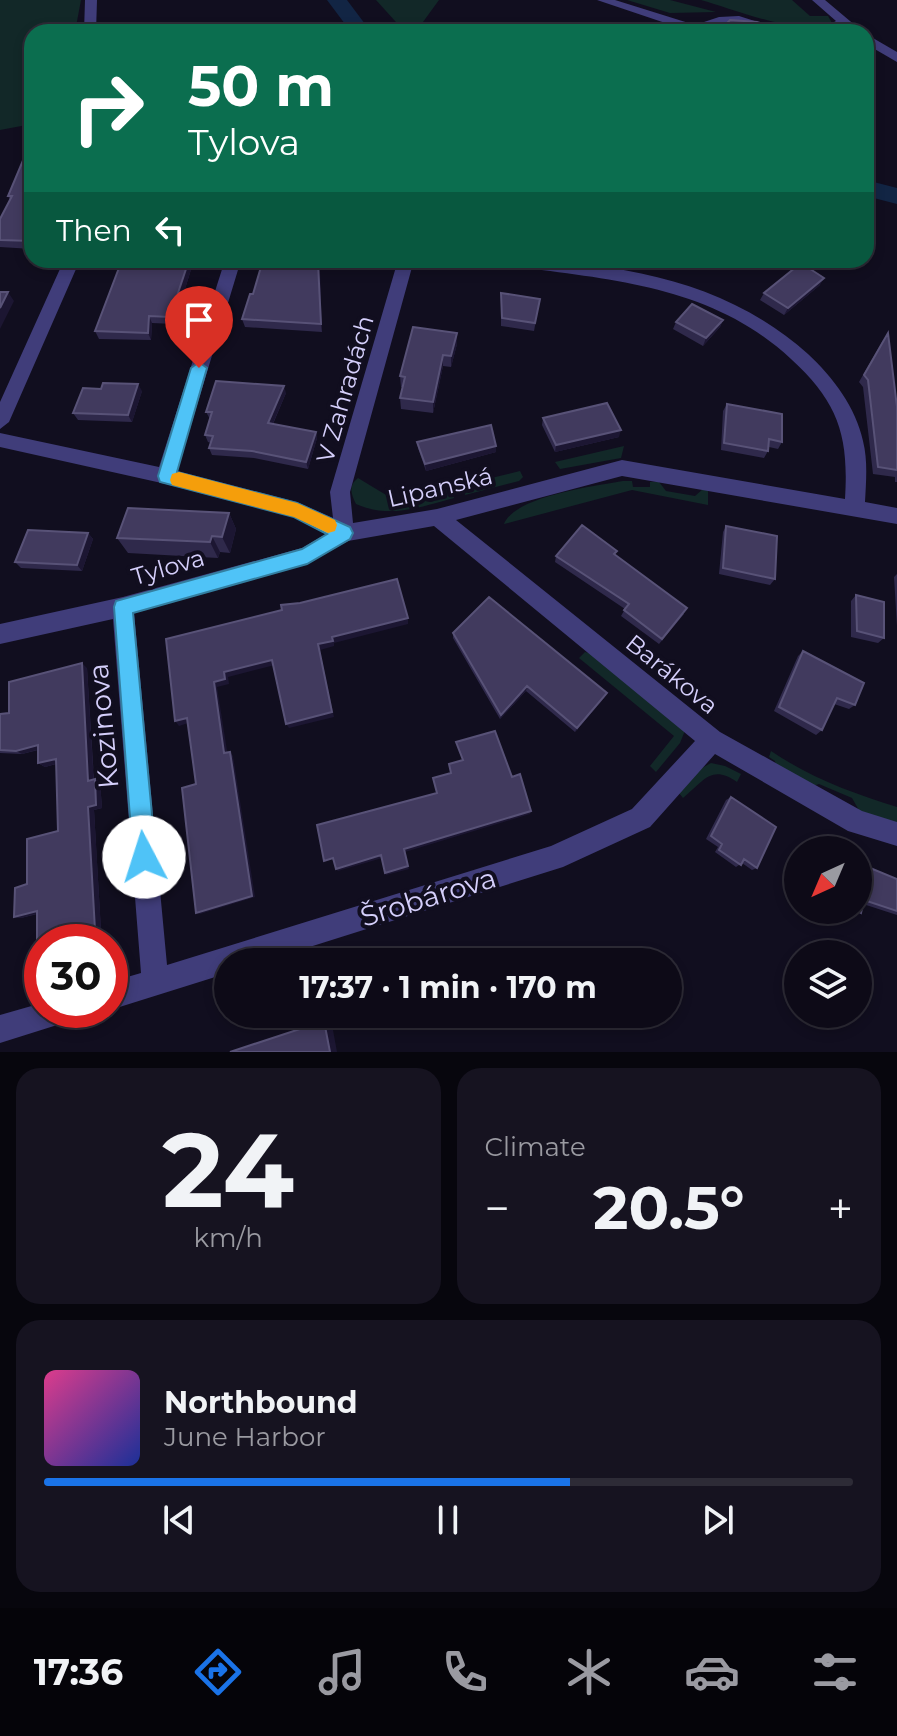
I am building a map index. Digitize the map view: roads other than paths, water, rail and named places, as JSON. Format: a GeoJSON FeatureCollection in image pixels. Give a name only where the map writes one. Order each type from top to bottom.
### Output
{"type":"FeatureCollection","features":[{"type":"Feature","properties":{"kind":"street"},"geometry":{"type":"LineString","coordinates":[[90,24],[91,0]]}},
{"type":"Feature","properties":{"kind":"street"},"geometry":{"type":"LineString","coordinates":[[603,0],[678,24]]}},
{"type":"Feature","properties":{"kind":"street"},"geometry":{"type":"LineString","coordinates":[[818,0],[843,23]]}},
{"type":"Feature","properties":{"kind":"street"},"geometry":{"type":"LineString","coordinates":[[708,24],[713,20],[735,18],[756,24]]}},
{"type":"Feature","properties":{"kind":"street"},"geometry":{"type":"LineString","coordinates":[[874,43],[897,58]]}},
{"type":"Feature","properties":{"kind":"street"},"geometry":{"type":"LineString","coordinates":[[0,422],[68,268]]}},
{"type":"Feature","properties":{"kind":"street"},"geometry":{"type":"LineString","coordinates":[[166,476],[231,268]]}},
{"type":"Feature","properties":{"kind":"street","name":"V Zahradách"},"geometry":{"type":"LineString","coordinates":[[344,533],[340,492],[404,268]]}},
{"type":"Feature","properties":{"kind":"street"},"geometry":{"type":"LineString","coordinates":[[554,268],[685,288],[744,311],[787,341],[830,388],[854,440],[855,508]]}},
{"type":"Feature","properties":{"kind":"street"},"geometry":{"type":"LineString","coordinates":[[0,440],[166,476],[297,510],[344,533]]}},
{"type":"Feature","properties":{"kind":"street","name":"Lipanská"},"geometry":{"type":"LineString","coordinates":[[344,533],[437,517],[622,468],[897,516]]}},
{"type":"Feature","properties":{"kind":"street","name":"Barákova"},"geometry":{"type":"LineString","coordinates":[[437,517],[712,740],[857,822],[897,834]]}},
{"type":"Feature","properties":{"kind":"street","name":"Tylova"},"geometry":{"type":"LineString","coordinates":[[0,634],[123,607],[307,555],[344,533]]}},
{"type":"Feature","properties":{"kind":"street","name":"Kozinova"},"geometry":{"type":"LineString","coordinates":[[123,607],[155,982]]}},
{"type":"Feature","properties":{"kind":"street","name":"Šrobárova"},"geometry":{"type":"LineString","coordinates":[[128,990],[554,858],[641,818],[712,740]]}},
{"type":"Feature","properties":{"kind":"street"},"geometry":{"type":"LineString","coordinates":[[0,1029],[24,1022]]}},
{"type":"Feature","properties":{"kind":"waterway"},"geometry":{"type":"LineString","coordinates":[[337,0],[355,24]]}},
{"type":"Feature","properties":{"kind":"waterway"},"geometry":{"type":"LineString","coordinates":[[874,190],[897,196]]}}]}
